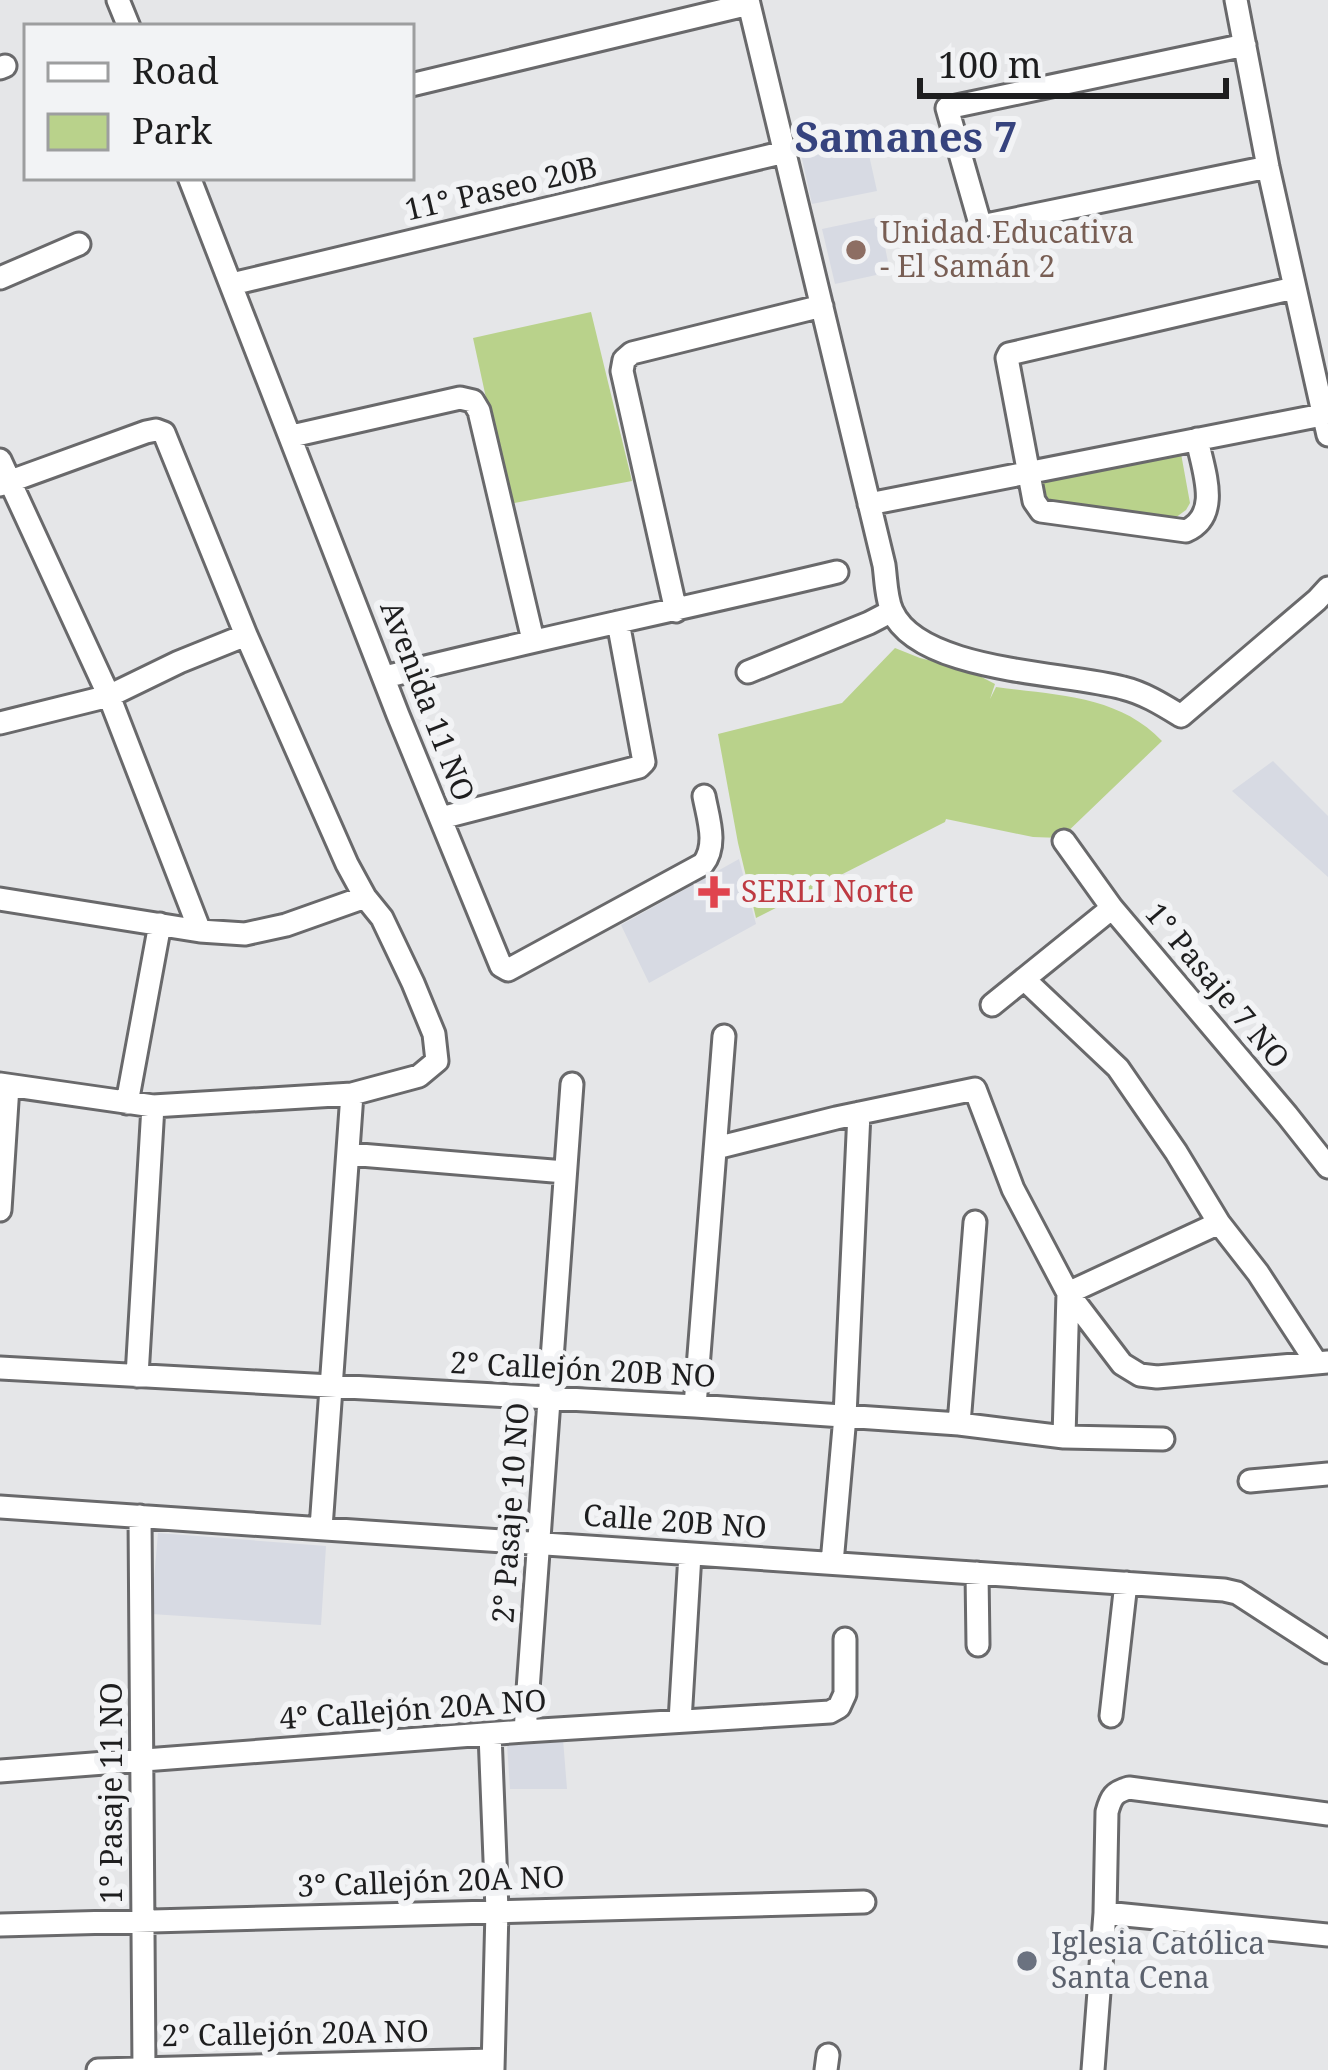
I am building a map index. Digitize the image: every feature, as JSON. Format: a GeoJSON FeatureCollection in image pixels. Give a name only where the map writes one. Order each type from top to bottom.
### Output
{"type":"FeatureCollection","features":[{"type":"Feature","properties":{"kind":"street"},"geometry":{"type":"LineString","coordinates":[[869,503],[1197,439],[1325,425],[1236,0]]}},
{"type":"Feature","properties":{"kind":"street"},"geometry":{"type":"LineString","coordinates":[[414,84],[748,2],[892,611],[915,639],[953,657],[1125,688],[1181,716],[1328,588]]}},
{"type":"Feature","properties":{"kind":"street"},"geometry":{"type":"LineString","coordinates":[[1245,45],[947,108],[979,220],[986,225],[1268,167]]}},
{"type":"Feature","properties":{"kind":"street","name":"11° Paseo 20B"},"geometry":{"type":"LineString","coordinates":[[232,284],[785,152]]}},
{"type":"Feature","properties":{"kind":"street","name":"Avenida 11 NO"},"geometry":{"type":"LineString","coordinates":[[190,180],[501,967],[508,970],[703,864],[711,854],[704,796]]}},
{"type":"Feature","properties":{"kind":"street"},"geometry":{"type":"LineString","coordinates":[[0,278],[79,244]]}},
{"type":"Feature","properties":{"kind":"street"},"geometry":{"type":"LineString","coordinates":[[1197,439],[1208,497],[1199,525],[1186,531],[1041,511],[1034,501],[1007,358],[1294,288]]}},
{"type":"Feature","properties":{"kind":"street"},"geometry":{"type":"LineString","coordinates":[[676,611],[622,371],[624,360],[632,353],[822,306]]}},
{"type":"Feature","properties":{"kind":"street"},"geometry":{"type":"LineString","coordinates":[[292,436],[460,398],[473,401],[533,640]]}},
{"type":"Feature","properties":{"kind":"street"},"geometry":{"type":"LineString","coordinates":[[0,1210],[4,1085],[153,1106],[352,1094],[419,1076],[437,1061],[434,1034],[413,983],[382,918],[347,864],[164,433],[155,430],[5,484]]}},
{"type":"Feature","properties":{"kind":"street"},"geometry":{"type":"LineString","coordinates":[[0,460],[5,484],[109,696],[200,932]]}},
{"type":"Feature","properties":{"kind":"street"},"geometry":{"type":"LineString","coordinates":[[385,677],[837,572]]}},
{"type":"Feature","properties":{"kind":"street"},"geometry":{"type":"LineString","coordinates":[[748,672],[892,611]]}},
{"type":"Feature","properties":{"kind":"street"},"geometry":{"type":"LineString","coordinates":[[441,818],[644,762],[618,622]]}},
{"type":"Feature","properties":{"kind":"street"},"geometry":{"type":"LineString","coordinates":[[0,723],[109,696],[246,635]]}},
{"type":"Feature","properties":{"kind":"street","name":"1° Pasaje 7 NO"},"geometry":{"type":"LineString","coordinates":[[1064,841],[1112,908],[1328,1167]]}},
{"type":"Feature","properties":{"kind":"street"},"geometry":{"type":"LineString","coordinates":[[0,899],[200,932],[244,934],[286,925],[365,897]]}},
{"type":"Feature","properties":{"kind":"street"},"geometry":{"type":"LineString","coordinates":[[992,1005],[1112,908]]}},
{"type":"Feature","properties":{"kind":"street"},"geometry":{"type":"LineString","coordinates":[[127,1103],[160,924]]}},
{"type":"Feature","properties":{"kind":"street"},"geometry":{"type":"LineString","coordinates":[[1024,979],[1118,1068],[1219,1223],[1322,1362]]}},
{"type":"Feature","properties":{"kind":"street"},"geometry":{"type":"LineString","coordinates":[[694,1406],[724,1036]]}},
{"type":"Feature","properties":{"kind":"street","name":"2° Pasaje 10 NO"},"geometry":{"type":"LineString","coordinates":[[525,1731],[572,1084]]}},
{"type":"Feature","properties":{"kind":"street"},"geometry":{"type":"LineString","coordinates":[[716,1148],[974,1089],[1012,1190],[1068,1293],[1122,1364],[1140,1375],[1157,1377],[1322,1362]]}},
{"type":"Feature","properties":{"kind":"street"},"geometry":{"type":"LineString","coordinates":[[322,1528],[352,1094]]}},
{"type":"Feature","properties":{"kind":"street"},"geometry":{"type":"LineString","coordinates":[[137,1376],[153,1106]]}},
{"type":"Feature","properties":{"kind":"street"},"geometry":{"type":"LineString","coordinates":[[832,1563],[860,1113]]}},
{"type":"Feature","properties":{"kind":"street"},"geometry":{"type":"LineString","coordinates":[[348,1154],[565,1172]]}},
{"type":"Feature","properties":{"kind":"street"},"geometry":{"type":"LineString","coordinates":[[959,1424],[975,1222]]}},
{"type":"Feature","properties":{"kind":"street"},"geometry":{"type":"LineString","coordinates":[[1068,1293],[1219,1223]]}},
{"type":"Feature","properties":{"kind":"street"},"geometry":{"type":"LineString","coordinates":[[1064,1437],[1068,1293]]}},
{"type":"Feature","properties":{"kind":"street","name":"2° Callejón 20B NO"},"geometry":{"type":"LineString","coordinates":[[0,1368],[694,1406],[959,1424],[1064,1437],[1162,1439]]}},
{"type":"Feature","properties":{"kind":"street"},"geometry":{"type":"LineString","coordinates":[[1250,1481],[1328,1474]]}},
{"type":"Feature","properties":{"kind":"street","name":"Calle 20B NO"},"geometry":{"type":"LineString","coordinates":[[0,1507],[1237,1593],[1328,1652]]}},
{"type":"Feature","properties":{"kind":"street","name":"1° Pasaje 11 NO"},"geometry":{"type":"LineString","coordinates":[[140,1516],[144,2069]]}},
{"type":"Feature","properties":{"kind":"street"},"geometry":{"type":"LineString","coordinates":[[680,1721],[690,1553]]}},
{"type":"Feature","properties":{"kind":"street"},"geometry":{"type":"LineString","coordinates":[[977,1573],[979,1645]]}},
{"type":"Feature","properties":{"kind":"street"},"geometry":{"type":"LineString","coordinates":[[1111,1715],[1126,1583]]}},
{"type":"Feature","properties":{"kind":"street","name":"4° Callejón 20A NO"},"geometry":{"type":"LineString","coordinates":[[0,1771],[830,1712],[839,1707],[845,1694],[845,1639]]}},
{"type":"Feature","properties":{"kind":"street"},"geometry":{"type":"LineString","coordinates":[[490,1734],[497,1910],[493,2065]]}},
{"type":"Feature","properties":{"kind":"street"},"geometry":{"type":"LineString","coordinates":[[1093,2070],[1111,1797],[1130,1788],[1328,1814]]}},
{"type":"Feature","properties":{"kind":"street","name":"3° Callejón 20A NO"},"geometry":{"type":"LineString","coordinates":[[0,1924],[864,1902]]}},
{"type":"Feature","properties":{"kind":"street"},"geometry":{"type":"LineString","coordinates":[[1105,1913],[1328,1935]]}},
{"type":"Feature","properties":{"kind":"street","name":"2° Callejón 20A NO"},"geometry":{"type":"LineString","coordinates":[[98,2070],[493,2065]]}},
{"type":"Feature","properties":{"kind":"shaded area"},"geometry":{"type":"Polygon","coordinates":[[[863,128],[877,191],[812,204],[798,141],[863,128]]]}},
{"type":"Feature","properties":{"kind":"shaded area","name":"Unidad Educativa - El Samán 2"},"geometry":{"type":"Polygon","coordinates":[[[879,217],[890,272],[835,284],[822,229],[879,217]]]}},
{"type":"Feature","properties":{"kind":"shaded area"},"geometry":{"type":"Polygon","coordinates":[[[1273,761],[1328,816],[1328,877],[1232,791],[1273,761]]]}},
{"type":"Feature","properties":{"kind":"shaded area","name":"SERLI Norte"},"geometry":{"type":"Polygon","coordinates":[[[739,859],[756,924],[649,983],[621,925],[739,859]]]}},
{"type":"Feature","properties":{"kind":"shaded area"},"geometry":{"type":"Polygon","coordinates":[[[158,1533],[326,1546],[321,1625],[151,1614],[158,1533]]]}},
{"type":"Feature","properties":{"kind":"shaded area"},"geometry":{"type":"Polygon","coordinates":[[[563,1739],[567,1789],[510,1789],[507,1744],[563,1739]]]}},
{"type":"Feature","properties":{"kind":"green space"},"geometry":{"type":"Polygon","coordinates":[[[591,312],[632,481],[509,504],[473,338],[591,312]]]}},
{"type":"Feature","properties":{"kind":"green space"},"geometry":{"type":"Polygon","coordinates":[[[1180,448],[1190,503],[1175,518],[1043,499],[1038,477],[1180,448]]]}},
{"type":"Feature","properties":{"kind":"green space"},"geometry":{"type":"Polygon","coordinates":[[[895,648],[968,670],[995,684],[990,699],[996,687],[1085,700],[1126,714],[1162,741],[1061,838],[946,819],[756,918],[718,734],[842,703],[895,648]]]}},
{"type":"Feature","properties":{"kind":"place","name":"Unidad Educativa - El Samán 2"},"geometry":{"type":"Point","coordinates":[856,250]}},
{"type":"Feature","properties":{"kind":"place","name":"SERLI Norte"},"geometry":{"type":"Point","coordinates":[714,892]}},
{"type":"Feature","properties":{"kind":"place","name":"Iglesia Católica Santa Cena"},"geometry":{"type":"Point","coordinates":[1027,1961]}},
{"type":"Feature","properties":{"kind":"district","name":"Samanes 7"},"geometry":{"type":"Point","coordinates":[906,137]}}]}
